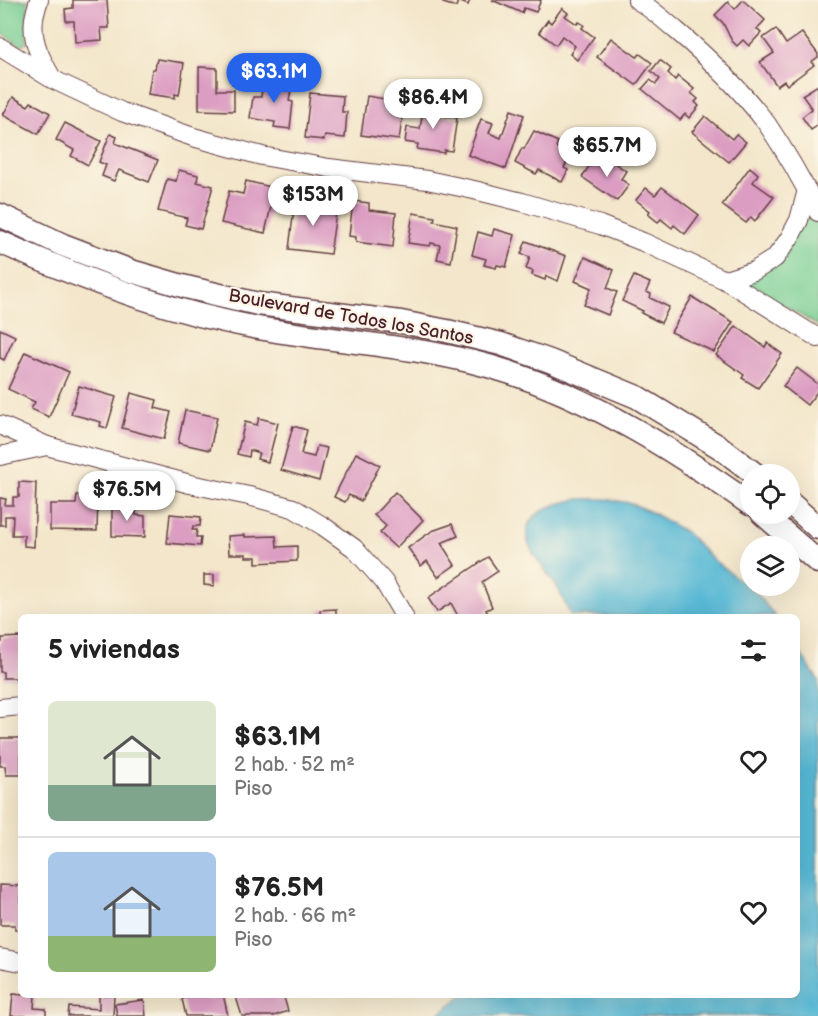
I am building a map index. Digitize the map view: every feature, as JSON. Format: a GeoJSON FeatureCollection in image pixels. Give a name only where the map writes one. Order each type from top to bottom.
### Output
{"type":"FeatureCollection","features":[{"type":"Feature","properties":{"kind":"street"},"geometry":{"type":"LineString","coordinates":[[39,0],[34,20],[35,41],[39,56],[52,79]]}},
{"type":"Feature","properties":{"kind":"street"},"geometry":{"type":"LineString","coordinates":[[637,0],[650,8],[699,50],[729,80],[766,124],[818,212]]}},
{"type":"Feature","properties":{"kind":"street"},"geometry":{"type":"LineString","coordinates":[[0,47],[52,79],[123,112],[193,137],[262,156],[328,168],[427,180],[522,202],[600,225],[725,280],[818,338]]}},
{"type":"Feature","properties":{"kind":"street"},"geometry":{"type":"LineString","coordinates":[[725,280],[754,271],[776,258],[799,220],[807,190]]}},
{"type":"Feature","properties":{"kind":"street","name":"Boulevard de Todos los Santos"},"geometry":{"type":"LineString","coordinates":[[0,214],[73,248],[132,271],[186,287],[258,303],[401,322],[501,344],[550,361],[637,398],[720,448],[742,464]]}},
{"type":"Feature","properties":{"kind":"street","name":"Boulevard de Todos los Santos"},"geometry":{"type":"LineString","coordinates":[[0,242],[112,288],[210,319],[308,336],[419,351],[507,372],[548,387],[639,431],[673,451],[740,497]]}},
{"type":"Feature","properties":{"kind":"street"},"geometry":{"type":"LineString","coordinates":[[0,425],[47,446],[190,484],[293,508],[354,548],[384,582],[403,614]]}},
{"type":"Feature","properties":{"kind":"street"},"geometry":{"type":"LineString","coordinates":[[0,456],[47,446]]}},
{"type":"Feature","properties":{"kind":"street"},"geometry":{"type":"LineString","coordinates":[[800,512],[818,528]]}},
{"type":"Feature","properties":{"kind":"street"},"geometry":{"type":"LineString","coordinates":[[775,524],[818,562]]}},
{"type":"Feature","properties":{"kind":"street"},"geometry":{"type":"LineString","coordinates":[[0,708],[18,706]]}},
{"type":"Feature","properties":{"kind":"street"},"geometry":{"type":"LineString","coordinates":[[0,958],[18,961]]}},
{"type":"Feature","properties":{"kind":"green space"},"geometry":{"type":"Polygon","coordinates":[[[0,0],[28,0],[27,43],[20,46],[0,32],[0,0]]]}},
{"type":"Feature","properties":{"kind":"green space"},"geometry":{"type":"Polygon","coordinates":[[[807,218],[818,221],[818,326],[750,285],[750,277],[807,218]]]}},
{"type":"Feature","properties":{"kind":"water"},"geometry":{"type":"Polygon","coordinates":[[[578,499],[604,499],[630,503],[651,512],[687,533],[711,558],[740,581],[740,596],[759,596],[773,614],[570,614],[557,587],[536,559],[527,537],[532,520],[548,508],[578,499]]]}},
{"type":"Feature","properties":{"kind":"water"},"geometry":{"type":"Polygon","coordinates":[[[800,653],[818,680],[818,1016],[436,1016],[459,998],[800,998],[800,653]]]}},
{"type":"Feature","properties":{"kind":"building"},"geometry":{"type":"Polygon","coordinates":[[[73,0],[107,0],[109,28],[101,28],[102,40],[75,42],[74,21],[66,21],[65,9],[73,8],[73,0]]]}},
{"type":"Feature","properties":{"kind":"building"},"geometry":{"type":"Polygon","coordinates":[[[444,0],[470,0],[468,5],[458,1],[456,7],[443,3],[444,0]]]}},
{"type":"Feature","properties":{"kind":"building"},"geometry":{"type":"Polygon","coordinates":[[[492,0],[541,0],[536,12],[524,8],[522,13],[492,0]]]}},
{"type":"Feature","properties":{"kind":"building"},"geometry":{"type":"Polygon","coordinates":[[[743,0],[765,20],[757,29],[761,33],[749,46],[743,40],[737,46],[723,23],[715,15],[728,2],[735,9],[743,0]]]}},
{"type":"Feature","properties":{"kind":"building"},"geometry":{"type":"Polygon","coordinates":[[[562,8],[568,13],[565,16],[577,24],[579,22],[584,25],[582,28],[594,37],[577,60],[570,54],[575,46],[562,36],[556,45],[539,32],[548,20],[551,23],[562,8]]]}},
{"type":"Feature","properties":{"kind":"building"},"geometry":{"type":"Polygon","coordinates":[[[776,29],[786,44],[802,33],[818,54],[818,57],[811,62],[814,65],[787,85],[784,81],[777,86],[760,62],[774,53],[763,38],[776,29]]]}},
{"type":"Feature","properties":{"kind":"building"},"geometry":{"type":"Polygon","coordinates":[[[611,38],[637,57],[640,54],[652,63],[636,85],[597,57],[611,38]]]}},
{"type":"Feature","properties":{"kind":"building"},"geometry":{"type":"Polygon","coordinates":[[[157,59],[184,63],[179,95],[175,94],[175,98],[148,94],[152,69],[155,69],[157,59]]]}},
{"type":"Feature","properties":{"kind":"building"},"geometry":{"type":"Polygon","coordinates":[[[660,60],[671,69],[668,73],[675,80],[678,76],[694,89],[691,93],[698,99],[695,102],[699,106],[689,118],[685,114],[680,120],[642,89],[650,80],[656,84],[660,79],[651,71],[660,60]]]}},
{"type":"Feature","properties":{"kind":"building"},"geometry":{"type":"Polygon","coordinates":[[[199,67],[217,68],[217,90],[234,90],[234,111],[199,110],[199,67]]]}},
{"type":"Feature","properties":{"kind":"building"},"geometry":{"type":"Polygon","coordinates":[[[263,80],[292,84],[289,101],[293,102],[290,129],[274,127],[275,122],[250,118],[253,97],[261,97],[263,80]]]}},
{"type":"Feature","properties":{"kind":"building"},"geometry":{"type":"Polygon","coordinates":[[[818,85],[818,125],[811,130],[802,117],[812,109],[802,95],[818,85]]]}},
{"type":"Feature","properties":{"kind":"building"},"geometry":{"type":"Polygon","coordinates":[[[392,90],[408,92],[399,140],[361,135],[367,96],[391,100],[392,90]]]}},
{"type":"Feature","properties":{"kind":"building"},"geometry":{"type":"Polygon","coordinates":[[[310,93],[343,96],[342,112],[347,112],[345,138],[325,136],[324,140],[305,138],[310,93]]]}},
{"type":"Feature","properties":{"kind":"building"},"geometry":{"type":"Polygon","coordinates":[[[13,97],[28,106],[31,102],[50,113],[38,134],[3,115],[13,97]]]}},
{"type":"Feature","properties":{"kind":"building"},"geometry":{"type":"Polygon","coordinates":[[[425,98],[439,100],[437,115],[457,118],[452,151],[444,150],[444,153],[417,149],[418,144],[405,142],[407,127],[420,129],[425,98]]]}},
{"type":"Feature","properties":{"kind":"building"},"geometry":{"type":"Polygon","coordinates":[[[511,110],[524,115],[506,169],[468,155],[481,119],[493,123],[489,133],[501,138],[511,110]]]}},
{"type":"Feature","properties":{"kind":"building"},"geometry":{"type":"Polygon","coordinates":[[[705,116],[732,139],[736,134],[746,142],[729,162],[692,132],[705,116]]]}},
{"type":"Feature","properties":{"kind":"building"},"geometry":{"type":"Polygon","coordinates":[[[65,123],[101,141],[88,165],[71,156],[74,150],[56,140],[65,123]]]}},
{"type":"Feature","properties":{"kind":"building"},"geometry":{"type":"Polygon","coordinates":[[[534,131],[558,142],[556,147],[571,154],[564,168],[568,170],[562,182],[539,170],[536,174],[515,163],[534,131]]]}},
{"type":"Feature","properties":{"kind":"building"},"geometry":{"type":"Polygon","coordinates":[[[110,134],[117,137],[115,143],[158,160],[149,182],[119,170],[114,181],[102,176],[106,165],[99,162],[110,134]]]}},
{"type":"Feature","properties":{"kind":"building"},"geometry":{"type":"Polygon","coordinates":[[[607,158],[626,171],[621,179],[629,185],[617,201],[582,177],[593,160],[601,166],[607,158]]]}},
{"type":"Feature","properties":{"kind":"building"},"geometry":{"type":"Polygon","coordinates":[[[750,167],[758,174],[753,182],[774,197],[755,221],[751,217],[746,223],[722,205],[750,167]]]}},
{"type":"Feature","properties":{"kind":"building"},"geometry":{"type":"Polygon","coordinates":[[[179,170],[198,175],[197,182],[213,186],[201,229],[185,225],[187,218],[158,211],[167,179],[176,181],[179,170]]]}},
{"type":"Feature","properties":{"kind":"building"},"geometry":{"type":"Polygon","coordinates":[[[246,181],[275,188],[265,233],[221,223],[229,191],[243,194],[246,181]]]}},
{"type":"Feature","properties":{"kind":"building"},"geometry":{"type":"Polygon","coordinates":[[[662,187],[699,215],[685,234],[674,225],[672,228],[661,219],[658,222],[648,214],[650,211],[636,200],[646,188],[655,195],[662,187]]]}},
{"type":"Feature","properties":{"kind":"building"},"geometry":{"type":"Polygon","coordinates":[[[295,200],[337,206],[330,254],[289,249],[295,200]]]}},
{"type":"Feature","properties":{"kind":"building"},"geometry":{"type":"Polygon","coordinates":[[[353,201],[369,203],[369,210],[396,213],[393,247],[356,242],[356,237],[349,236],[353,201]]]}},
{"type":"Feature","properties":{"kind":"building"},"geometry":{"type":"Polygon","coordinates":[[[413,213],[435,217],[434,221],[457,226],[451,262],[437,259],[440,245],[408,243],[413,213]]]}},
{"type":"Feature","properties":{"kind":"building"},"geometry":{"type":"Polygon","coordinates":[[[494,229],[515,235],[506,267],[497,265],[496,268],[484,265],[486,259],[472,255],[478,232],[492,236],[494,229]]]}},
{"type":"Feature","properties":{"kind":"building"},"geometry":{"type":"Polygon","coordinates":[[[526,241],[566,256],[558,281],[546,276],[545,280],[532,275],[533,271],[526,269],[530,257],[521,254],[526,241]]]}},
{"type":"Feature","properties":{"kind":"building"},"geometry":{"type":"Polygon","coordinates":[[[585,257],[614,270],[607,288],[617,292],[608,315],[584,305],[591,288],[575,281],[585,257]]]}},
{"type":"Feature","properties":{"kind":"building"},"geometry":{"type":"Polygon","coordinates":[[[634,276],[650,283],[646,292],[651,294],[650,298],[669,307],[661,323],[622,301],[634,276]]]}},
{"type":"Feature","properties":{"kind":"building"},"geometry":{"type":"Polygon","coordinates":[[[692,297],[733,322],[714,352],[671,332],[692,297]]]}},
{"type":"Feature","properties":{"kind":"building"},"geometry":{"type":"Polygon","coordinates":[[[736,326],[765,347],[767,343],[782,354],[758,388],[742,378],[744,375],[716,355],[736,326]]]}},
{"type":"Feature","properties":{"kind":"building"},"geometry":{"type":"Polygon","coordinates":[[[0,329],[15,336],[4,360],[0,358],[0,329]]]}},
{"type":"Feature","properties":{"kind":"building"},"geometry":{"type":"Polygon","coordinates":[[[25,352],[69,372],[49,417],[31,409],[35,402],[8,389],[25,352]]]}},
{"type":"Feature","properties":{"kind":"building"},"geometry":{"type":"Polygon","coordinates":[[[797,368],[818,384],[818,391],[807,405],[783,386],[797,368]]]}},
{"type":"Feature","properties":{"kind":"building"},"geometry":{"type":"Polygon","coordinates":[[[79,386],[116,397],[107,428],[100,426],[101,422],[71,414],[79,386]]]}},
{"type":"Feature","properties":{"kind":"building"},"geometry":{"type":"Polygon","coordinates":[[[131,393],[157,400],[155,408],[171,412],[164,439],[122,428],[131,393]]]}},
{"type":"Feature","properties":{"kind":"building"},"geometry":{"type":"Polygon","coordinates":[[[185,410],[217,417],[210,450],[178,443],[185,410]]]}},
{"type":"Feature","properties":{"kind":"building"},"geometry":{"type":"Polygon","coordinates":[[[259,418],[278,423],[268,462],[257,459],[259,453],[250,450],[249,457],[237,454],[245,422],[257,425],[259,418]]]}},
{"type":"Feature","properties":{"kind":"building"},"geometry":{"type":"Polygon","coordinates":[[[293,426],[307,430],[301,454],[314,457],[317,446],[327,448],[319,481],[281,470],[293,426]]]}},
{"type":"Feature","properties":{"kind":"building"},"geometry":{"type":"Polygon","coordinates":[[[356,453],[380,465],[361,501],[349,495],[345,502],[334,497],[356,453]]]}},
{"type":"Feature","properties":{"kind":"building"},"geometry":{"type":"Polygon","coordinates":[[[19,482],[36,483],[34,547],[24,546],[24,535],[12,535],[13,516],[5,516],[5,525],[0,525],[0,498],[6,499],[5,505],[13,505],[13,497],[19,497],[19,482]]]}},
{"type":"Feature","properties":{"kind":"building"},"geometry":{"type":"Polygon","coordinates":[[[395,492],[423,520],[396,548],[380,533],[386,526],[374,515],[395,492]]]}},
{"type":"Feature","properties":{"kind":"building"},"geometry":{"type":"Polygon","coordinates":[[[77,495],[98,495],[97,531],[50,530],[50,504],[76,504],[77,495]]]}},
{"type":"Feature","properties":{"kind":"building"},"geometry":{"type":"Polygon","coordinates":[[[112,502],[127,503],[127,511],[136,511],[136,515],[145,516],[145,537],[112,536],[112,502]]]}},
{"type":"Feature","properties":{"kind":"building"},"geometry":{"type":"Polygon","coordinates":[[[170,514],[201,517],[200,526],[193,526],[192,530],[197,530],[196,537],[201,537],[200,546],[167,543],[170,514]]]}},
{"type":"Feature","properties":{"kind":"building"},"geometry":{"type":"Polygon","coordinates":[[[452,524],[458,536],[441,543],[455,565],[438,577],[427,561],[421,566],[408,548],[432,531],[452,524]]]}},
{"type":"Feature","properties":{"kind":"building"},"geometry":{"type":"Polygon","coordinates":[[[245,535],[245,537],[276,536],[277,547],[297,546],[297,561],[256,563],[256,557],[246,557],[246,554],[229,554],[228,536],[245,535]]]}},
{"type":"Feature","properties":{"kind":"building"},"geometry":{"type":"Polygon","coordinates":[[[488,557],[498,571],[482,582],[492,607],[486,610],[488,614],[457,614],[451,603],[437,612],[428,598],[488,557]]]}},
{"type":"Feature","properties":{"kind":"building"},"geometry":{"type":"Polygon","coordinates":[[[204,575],[214,575],[214,586],[204,585],[204,575]]]}},
{"type":"Feature","properties":{"kind":"building"},"geometry":{"type":"Polygon","coordinates":[[[336,609],[336,614],[320,614],[320,610],[336,609]]]}},
{"type":"Feature","properties":{"kind":"building"},"geometry":{"type":"Polygon","coordinates":[[[18,637],[18,678],[3,678],[3,672],[0,672],[2,638],[18,637]]]}},
{"type":"Feature","properties":{"kind":"building"},"geometry":{"type":"Polygon","coordinates":[[[0,738],[18,738],[18,775],[6,775],[5,766],[0,766],[0,738]]]}},
{"type":"Feature","properties":{"kind":"building"},"geometry":{"type":"Polygon","coordinates":[[[0,885],[18,886],[18,930],[15,930],[15,925],[0,925],[0,885]]]}},
{"type":"Feature","properties":{"kind":"building"},"geometry":{"type":"Polygon","coordinates":[[[13,994],[18,994],[18,998],[35,998],[34,1008],[46,1009],[46,1016],[11,1016],[13,994]]]}},
{"type":"Feature","properties":{"kind":"building"},"geometry":{"type":"Polygon","coordinates":[[[99,998],[114,998],[113,1016],[68,1016],[69,1007],[99,1009],[99,998]]]}},
{"type":"Feature","properties":{"kind":"building"},"geometry":{"type":"Polygon","coordinates":[[[224,998],[228,1016],[186,1016],[182,999],[224,998]]]}},
{"type":"Feature","properties":{"kind":"building"},"geometry":{"type":"Polygon","coordinates":[[[236,998],[284,998],[288,1011],[274,1016],[242,1016],[236,998]]]}},
{"type":"Feature","properties":{"kind":"building"},"geometry":{"type":"Polygon","coordinates":[[[144,1000],[146,1016],[117,1016],[115,1004],[144,1000]]]}}]}
